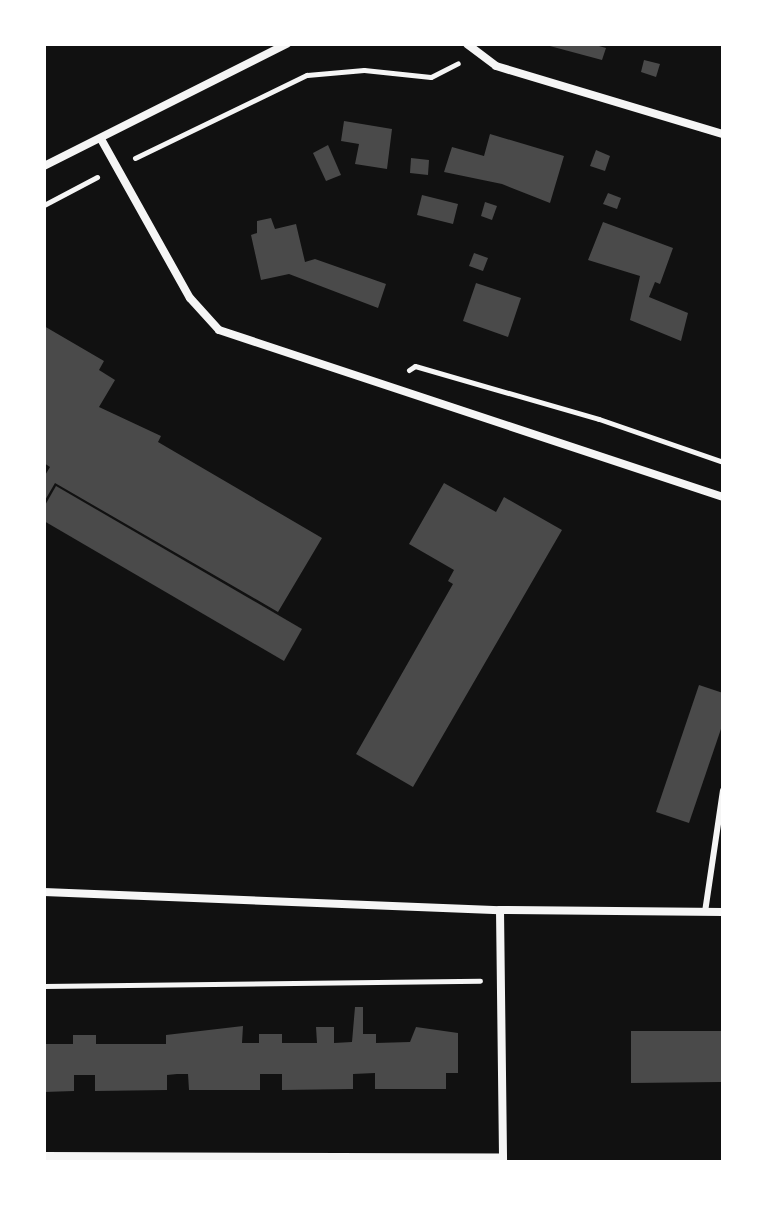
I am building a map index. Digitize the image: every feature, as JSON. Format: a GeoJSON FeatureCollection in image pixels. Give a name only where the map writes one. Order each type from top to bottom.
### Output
{"type":"FeatureCollection","features":[{"type":"Feature","properties":{"kind":"street"},"geometry":{"type":"LineString","coordinates":[[44,166],[287,44]]}},
{"type":"Feature","properties":{"kind":"street"},"geometry":{"type":"LineString","coordinates":[[467,44],[496,66],[723,134]]}},
{"type":"Feature","properties":{"kind":"street"},"geometry":{"type":"LineString","coordinates":[[101,139],[115,168],[209,323],[232,336],[390,384],[723,497]]}},
{"type":"Feature","properties":{"kind":"street"},"geometry":{"type":"LineString","coordinates":[[44,892],[500,910],[723,912]]}},
{"type":"Feature","properties":{"kind":"street"},"geometry":{"type":"LineString","coordinates":[[44,1156],[503,1160],[500,910]]}},
{"type":"Feature","properties":{"kind":"lane"},"geometry":{"type":"LineString","coordinates":[[705,912],[723,790]]}},
{"type":"Feature","properties":{"kind":"path"},"geometry":{"type":"LineString","coordinates":[[44,205],[307,75],[364,70],[431,77],[476,52]]}},
{"type":"Feature","properties":{"kind":"path"},"geometry":{"type":"LineString","coordinates":[[390,384],[415,366],[723,462]]}},
{"type":"Feature","properties":{"kind":"path"},"geometry":{"type":"LineString","coordinates":[[44,986],[501,981]]}},
{"type":"Feature","properties":{"kind":"building"},"geometry":{"type":"Polygon","coordinates":[[[592,44],[606,48],[602,60],[546,45],[592,44]]]}},
{"type":"Feature","properties":{"kind":"building"},"geometry":{"type":"Polygon","coordinates":[[[644,60],[660,64],[656,77],[641,72],[644,60]]]}},
{"type":"Feature","properties":{"kind":"building"},"geometry":{"type":"Polygon","coordinates":[[[344,121],[392,129],[387,169],[355,164],[359,144],[341,141],[344,121]]]}},
{"type":"Feature","properties":{"kind":"building"},"geometry":{"type":"Polygon","coordinates":[[[490,134],[564,156],[550,203],[502,184],[444,172],[452,147],[484,156],[490,134]]]}},
{"type":"Feature","properties":{"kind":"building"},"geometry":{"type":"Polygon","coordinates":[[[328,145],[341,175],[326,181],[313,153],[328,145]]]}},
{"type":"Feature","properties":{"kind":"building"},"geometry":{"type":"Polygon","coordinates":[[[596,150],[610,156],[605,171],[590,166],[596,150]]]}},
{"type":"Feature","properties":{"kind":"building"},"geometry":{"type":"Polygon","coordinates":[[[411,158],[429,160],[428,175],[410,173],[411,158]]]}},
{"type":"Feature","properties":{"kind":"building"},"geometry":{"type":"Polygon","coordinates":[[[608,193],[621,198],[617,209],[603,204],[608,193]]]}},
{"type":"Feature","properties":{"kind":"building"},"geometry":{"type":"Polygon","coordinates":[[[422,195],[458,204],[453,224],[417,215],[422,195]]]}},
{"type":"Feature","properties":{"kind":"building"},"geometry":{"type":"Polygon","coordinates":[[[485,202],[497,206],[492,220],[481,216],[485,202]]]}},
{"type":"Feature","properties":{"kind":"building"},"geometry":{"type":"Polygon","coordinates":[[[271,218],[275,229],[296,224],[305,262],[315,259],[386,284],[378,308],[289,274],[261,280],[251,235],[257,233],[257,221],[271,218]]]}},
{"type":"Feature","properties":{"kind":"building"},"geometry":{"type":"Polygon","coordinates":[[[603,222],[673,248],[660,284],[655,282],[649,297],[688,313],[681,341],[630,320],[640,276],[588,260],[603,222]]]}},
{"type":"Feature","properties":{"kind":"building"},"geometry":{"type":"Polygon","coordinates":[[[474,253],[488,258],[483,271],[469,266],[474,253]]]}},
{"type":"Feature","properties":{"kind":"building"},"geometry":{"type":"Polygon","coordinates":[[[476,283],[521,298],[508,337],[463,321],[476,283]]]}},
{"type":"Feature","properties":{"kind":"building"},"geometry":{"type":"Polygon","coordinates":[[[44,326],[104,361],[99,370],[115,380],[99,407],[161,436],[158,442],[322,538],[278,612],[55,483],[44,502],[44,477],[50,467],[44,463],[44,326]]]}},
{"type":"Feature","properties":{"kind":"building"},"geometry":{"type":"Polygon","coordinates":[[[444,483],[496,512],[504,497],[562,530],[413,787],[356,754],[453,584],[448,581],[454,570],[409,544],[444,483]]]}},
{"type":"Feature","properties":{"kind":"building"},"geometry":{"type":"Polygon","coordinates":[[[56,486],[302,629],[284,661],[44,521],[44,507],[56,486]]]}},
{"type":"Feature","properties":{"kind":"building"},"geometry":{"type":"Polygon","coordinates":[[[699,685],[723,693],[723,723],[689,823],[656,812],[699,685]]]}},
{"type":"Feature","properties":{"kind":"building"},"geometry":{"type":"Polygon","coordinates":[[[355,1007],[363,1007],[363,1034],[376,1034],[376,1043],[410,1042],[416,1027],[458,1033],[458,1073],[446,1073],[446,1089],[375,1089],[375,1073],[353,1074],[353,1089],[282,1090],[282,1074],[260,1074],[260,1090],[189,1090],[188,1074],[177,1074],[167,1075],[167,1090],[95,1091],[95,1075],[74,1075],[74,1091],[44,1092],[44,1044],[73,1044],[73,1035],[96,1035],[96,1044],[166,1044],[166,1035],[243,1026],[242,1043],[259,1043],[259,1034],[282,1034],[282,1043],[317,1043],[316,1027],[334,1027],[334,1043],[352,1042],[355,1007]]]}},
{"type":"Feature","properties":{"kind":"building"},"geometry":{"type":"Polygon","coordinates":[[[631,1031],[722,1031],[722,1082],[631,1083],[631,1031]]]}}]}
